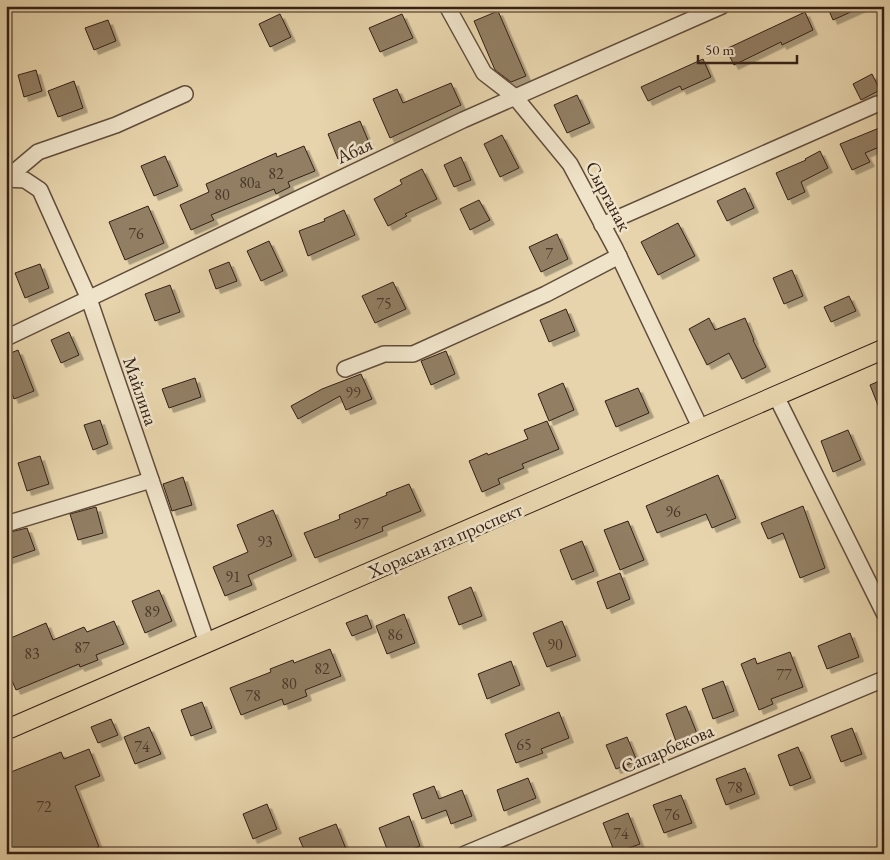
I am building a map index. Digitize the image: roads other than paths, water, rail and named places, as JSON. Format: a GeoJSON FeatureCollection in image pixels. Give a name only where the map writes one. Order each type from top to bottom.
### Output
{"type":"FeatureCollection","features":[{"type":"Feature","properties":{"kind":"main road","name":"Хорасан ата проспект"},"geometry":{"type":"LineString","coordinates":[[6,730],[884,349]]}},
{"type":"Feature","properties":{"kind":"street","name":"Сырганак"},"geometry":{"type":"LineString","coordinates":[[447,6],[484,73],[515,98],[570,164],[619,256],[701,429]]}},
{"type":"Feature","properties":{"kind":"street","name":"Абая"},"geometry":{"type":"LineString","coordinates":[[6,338],[463,120],[722,6]]}},
{"type":"Feature","properties":{"kind":"street"},"geometry":{"type":"LineString","coordinates":[[6,179],[38,152],[116,124],[185,94]]}},
{"type":"Feature","properties":{"kind":"street"},"geometry":{"type":"LineString","coordinates":[[602,225],[877,104]]}},
{"type":"Feature","properties":{"kind":"street","name":"Майлина"},"geometry":{"type":"LineString","coordinates":[[6,179],[25,180],[40,190],[89,299],[207,643]]}},
{"type":"Feature","properties":{"kind":"street"},"geometry":{"type":"LineString","coordinates":[[345,369],[384,354],[414,354],[546,294],[619,256]]}},
{"type":"Feature","properties":{"kind":"street"},"geometry":{"type":"LineString","coordinates":[[776,396],[884,613]]}},
{"type":"Feature","properties":{"kind":"street"},"geometry":{"type":"LineString","coordinates":[[6,524],[151,480]]}},
{"type":"Feature","properties":{"kind":"street","name":"Сапарбекова"},"geometry":{"type":"LineString","coordinates":[[466,854],[884,679]]}}]}
